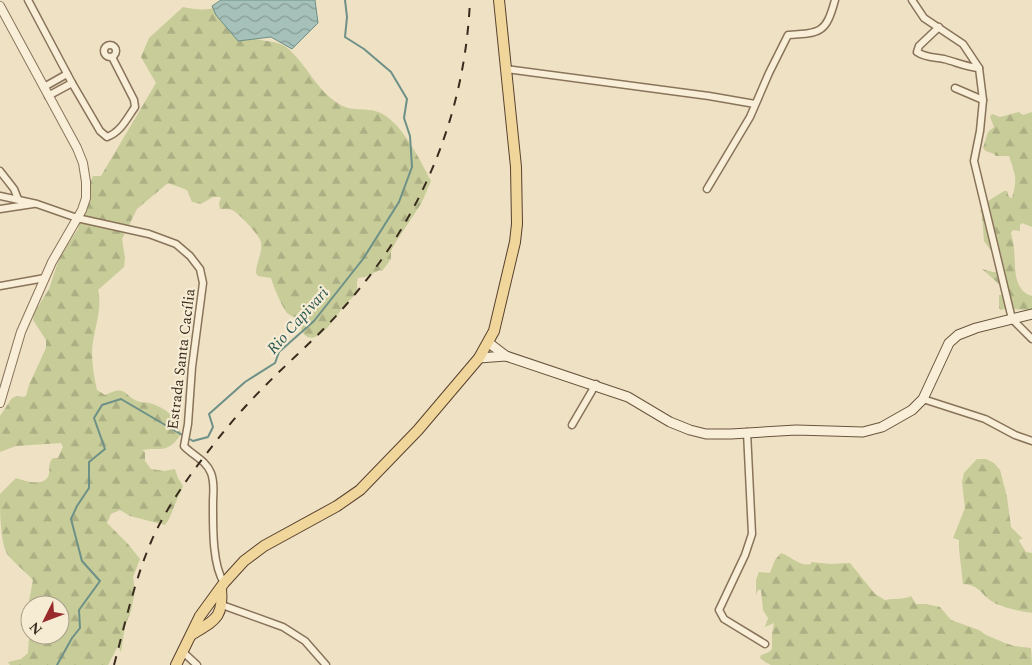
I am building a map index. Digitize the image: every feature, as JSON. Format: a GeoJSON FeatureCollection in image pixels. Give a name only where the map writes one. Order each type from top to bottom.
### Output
{"type":"FeatureCollection","features":[{"type":"Feature","properties":{"kind":"main road"},"geometry":{"type":"LineString","coordinates":[[176,665],[200,616],[223,586],[253,554],[280,536],[337,506],[360,490],[418,430],[479,358],[488,343],[497,324],[517,224],[516,167],[499,0]]}},
{"type":"Feature","properties":{"kind":"main road"},"geometry":{"type":"LineString","coordinates":[[488,343],[506,356],[596,384],[628,397],[670,422],[706,434],[796,430],[864,432],[875,430],[894,422],[912,410],[923,398],[943,355],[953,339],[958,335],[976,328],[1032,314]]}},
{"type":"Feature","properties":{"kind":"main road"},"geometry":{"type":"LineString","coordinates":[[479,358],[506,356]]}},
{"type":"Feature","properties":{"kind":"main road"},"geometry":{"type":"LineString","coordinates":[[191,635],[218,616],[222,605],[223,586]]}},
{"type":"Feature","properties":{"kind":"main road"},"geometry":{"type":"LineString","coordinates":[[210,602],[222,605]]}},
{"type":"Feature","properties":{"kind":"main road"},"geometry":{"type":"LineString","coordinates":[[200,616],[208,624]]}},
{"type":"Feature","properties":{"kind":"street"},"geometry":{"type":"LineString","coordinates":[[28,0],[72,83],[103,135],[107,137],[114,134],[135,107],[135,103],[112,57]]}},
{"type":"Feature","properties":{"kind":"street"},"geometry":{"type":"LineString","coordinates":[[707,189],[750,117],[782,44],[788,35],[818,31],[826,26],[835,0]]}},
{"type":"Feature","properties":{"kind":"street"},"geometry":{"type":"LineString","coordinates":[[912,0],[924,18],[963,44],[979,68],[983,100],[980,131],[974,161],[1012,319],[1032,340]]}},
{"type":"Feature","properties":{"kind":"street"},"geometry":{"type":"LineString","coordinates":[[0,6],[83,162],[86,182],[86,198],[45,278],[21,332],[0,403]]}},
{"type":"Feature","properties":{"kind":"street"},"geometry":{"type":"LineString","coordinates":[[939,27],[919,46],[917,52],[969,68],[979,68]]}},
{"type":"Feature","properties":{"kind":"street"},"geometry":{"type":"LineString","coordinates":[[506,68],[755,104]]}},
{"type":"Feature","properties":{"kind":"street"},"geometry":{"type":"LineString","coordinates":[[44,87],[67,74]]}},
{"type":"Feature","properties":{"kind":"street"},"geometry":{"type":"LineString","coordinates":[[48,96],[72,83]]}},
{"type":"Feature","properties":{"kind":"street"},"geometry":{"type":"LineString","coordinates":[[955,88],[983,100]]}},
{"type":"Feature","properties":{"kind":"street"},"geometry":{"type":"LineString","coordinates":[[0,171],[14,189],[18,199]]}},
{"type":"Feature","properties":{"kind":"street","name":"Estrada Santa Cacília"},"geometry":{"type":"LineString","coordinates":[[0,196],[37,204],[77,218],[149,234],[176,244],[190,256],[200,269],[203,283],[192,367],[188,424],[184,441],[185,448],[201,460],[210,471],[214,484],[214,531],[219,575],[223,586]]}},
{"type":"Feature","properties":{"kind":"street"},"geometry":{"type":"LineString","coordinates":[[0,209],[37,204]]}},
{"type":"Feature","properties":{"kind":"street"},"geometry":{"type":"LineString","coordinates":[[0,286],[45,278]]}},
{"type":"Feature","properties":{"kind":"street"},"geometry":{"type":"LineString","coordinates":[[572,425],[596,384]]}},
{"type":"Feature","properties":{"kind":"street"},"geometry":{"type":"LineString","coordinates":[[923,398],[985,418],[1014,435],[1032,441]]}},
{"type":"Feature","properties":{"kind":"street"},"geometry":{"type":"LineString","coordinates":[[747,432],[752,534],[745,555],[719,610],[724,618],[765,644]]}},
{"type":"Feature","properties":{"kind":"street"},"geometry":{"type":"LineString","coordinates":[[222,605],[283,627],[305,641],[326,665]]}},
{"type":"Feature","properties":{"kind":"street"},"geometry":{"type":"LineString","coordinates":[[183,652],[197,665]]}},
{"type":"Feature","properties":{"kind":"green space"},"geometry":{"type":"Polygon","coordinates":[[[220,6],[253,38],[278,43],[286,47],[326,94],[338,103],[348,108],[375,111],[392,121],[401,130],[431,181],[421,204],[397,240],[391,251],[391,259],[382,271],[380,270],[358,278],[355,295],[322,333],[311,338],[304,334],[297,319],[287,313],[271,278],[258,276],[256,273],[261,242],[235,212],[229,209],[220,209],[220,197],[213,197],[201,204],[192,202],[187,190],[168,183],[137,209],[122,239],[125,258],[124,267],[98,290],[99,313],[92,351],[94,376],[97,390],[105,395],[118,390],[122,391],[135,400],[160,407],[170,414],[177,423],[181,434],[168,447],[142,450],[145,452],[145,461],[151,469],[164,471],[175,469],[183,486],[165,525],[130,516],[120,510],[111,514],[107,523],[140,559],[133,577],[135,591],[131,611],[125,626],[121,652],[118,646],[108,665],[10,665],[8,662],[21,659],[28,653],[29,645],[70,645],[70,595],[30,595],[33,580],[7,554],[1,525],[0,494],[16,478],[24,481],[44,481],[49,474],[50,462],[53,458],[58,458],[63,447],[61,443],[16,446],[0,452],[0,416],[12,398],[26,396],[46,348],[46,340],[33,320],[34,313],[49,289],[60,256],[78,229],[85,194],[93,176],[101,176],[156,83],[141,57],[149,38],[183,7],[202,10],[220,6]]]}},
{"type":"Feature","properties":{"kind":"green space"},"geometry":{"type":"Polygon","coordinates":[[[1019,112],[1023,115],[1032,112],[1032,227],[1022,223],[1020,231],[1013,230],[1011,233],[1014,246],[1016,277],[1021,289],[1032,296],[1032,310],[1001,310],[999,308],[999,295],[1003,295],[1000,285],[982,269],[998,272],[995,245],[992,252],[984,241],[980,211],[988,201],[1004,191],[1007,191],[1009,197],[1012,198],[1015,177],[1009,156],[996,156],[983,148],[988,132],[994,127],[990,117],[992,114],[1000,117],[1019,112]]]}},
{"type":"Feature","properties":{"kind":"green space"},"geometry":{"type":"Polygon","coordinates":[[[977,459],[986,459],[994,463],[1000,470],[1007,497],[1011,527],[1023,539],[1019,541],[1026,552],[1032,553],[1032,613],[997,604],[977,588],[963,584],[959,540],[953,538],[965,508],[962,482],[964,473],[977,459]]]}},
{"type":"Feature","properties":{"kind":"green space"},"geometry":{"type":"Polygon","coordinates":[[[781,553],[799,563],[807,565],[811,564],[811,562],[830,564],[850,563],[875,594],[885,600],[911,596],[916,604],[940,607],[951,620],[979,630],[1005,643],[1031,648],[1032,665],[771,665],[760,658],[761,655],[772,649],[774,623],[765,627],[768,618],[763,610],[761,590],[758,590],[756,595],[756,580],[759,572],[770,573],[775,560],[781,553]]]}},
{"type":"Feature","properties":{"kind":"water"},"geometry":{"type":"Polygon","coordinates":[[[221,0],[315,0],[318,23],[292,49],[271,37],[238,41],[216,15],[212,6],[221,0]]]}},
{"type":"Feature","properties":{"kind":"waterway","name":"Rio Capivari"},"geometry":{"type":"LineString","coordinates":[[188,438],[193,441],[208,437],[213,427],[209,414],[245,382],[275,363],[279,352],[314,321],[363,259],[399,202],[412,167],[410,136],[404,118],[407,99],[391,72],[364,49],[345,37],[347,17],[345,0]]}},
{"type":"Feature","properties":{"kind":"waterway","name":"Rio Capivari"},"geometry":{"type":"LineString","coordinates":[[57,665],[72,638],[80,628],[79,610],[100,581],[82,561],[71,519],[89,488],[89,462],[105,449],[94,418],[102,405],[121,399],[184,436]]}},
{"type":"Feature","properties":{"kind":"railway"},"geometry":{"type":"LineString","coordinates":[[114,665],[130,603],[145,557],[156,531],[175,498],[197,466],[239,413],[325,328],[372,273],[396,238],[417,202],[434,164],[448,125],[459,85],[466,43],[470,0]]}}]}
